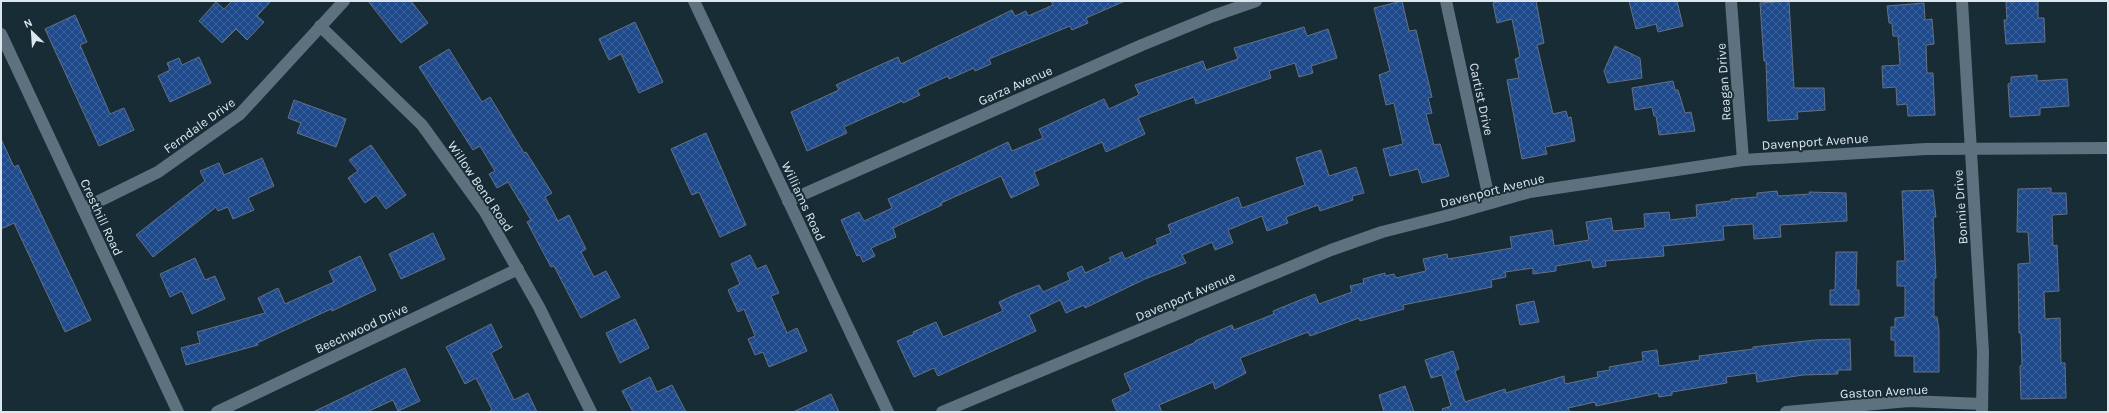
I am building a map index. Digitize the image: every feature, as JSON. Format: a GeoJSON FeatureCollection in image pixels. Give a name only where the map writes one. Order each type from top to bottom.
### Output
{"type":"FeatureCollection","features":[{"type":"Feature","properties":{"kind":"street","name":"Ferndale Drive"},"geometry":{"type":"LineString","coordinates":[[83,209],[158,172],[240,114],[344,1]]}},
{"type":"Feature","properties":{"kind":"street","name":"Williams Road"},"geometry":{"type":"LineString","coordinates":[[694,1],[888,412]]}},
{"type":"Feature","properties":{"kind":"street","name":"Garza Avenue"},"geometry":{"type":"LineString","coordinates":[[788,201],[1142,45],[1213,16],[1256,1]]}},
{"type":"Feature","properties":{"kind":"street","name":"Cartist Drive"},"geometry":{"type":"LineString","coordinates":[[1446,1],[1490,203]]}},
{"type":"Feature","properties":{"kind":"street","name":"Reagan Drive"},"geometry":{"type":"LineString","coordinates":[[1731,1],[1743,160]]}},
{"type":"Feature","properties":{"kind":"street","name":"Bonnie Drive"},"geometry":{"type":"LineString","coordinates":[[1962,1],[1983,352],[1982,408]]}},
{"type":"Feature","properties":{"kind":"street","name":"Willow Bend Road"},"geometry":{"type":"LineString","coordinates":[[320,26],[422,126],[485,212],[518,269],[591,412]]}},
{"type":"Feature","properties":{"kind":"street","name":"Cresthill Road"},"geometry":{"type":"LineString","coordinates":[[1,34],[178,412]]}},
{"type":"Feature","properties":{"kind":"street","name":"Davenport Avenue"},"geometry":{"type":"LineString","coordinates":[[942,412],[1331,250],[1382,232],[1530,192],[1743,160],[1926,149],[2108,148]]}},
{"type":"Feature","properties":{"kind":"street","name":"Beechwood Drive"},"geometry":{"type":"LineString","coordinates":[[217,412],[518,269]]}},
{"type":"Feature","properties":{"kind":"street","name":"Gaston Avenue"},"geometry":{"type":"LineString","coordinates":[[1786,412],[1909,401],[1982,408]]}},
{"type":"Feature","properties":{"kind":"building"},"geometry":{"type":"Polygon","coordinates":[[[232,1],[271,1],[257,16],[264,22],[247,40],[236,29],[222,43],[199,21],[216,2],[224,9],[232,1]]]}},
{"type":"Feature","properties":{"kind":"building"},"geometry":{"type":"Polygon","coordinates":[[[368,1],[411,1],[428,23],[401,43],[368,1]]]}},
{"type":"Feature","properties":{"kind":"building"},"geometry":{"type":"Polygon","coordinates":[[[1051,1],[1125,1],[1086,18],[1088,23],[1072,30],[1070,26],[989,59],[991,64],[975,71],[974,68],[949,79],[948,76],[917,90],[920,95],[903,103],[902,101],[844,127],[847,133],[807,151],[791,112],[839,90],[836,85],[898,57],[901,64],[1012,10],[1015,16],[1026,11],[1028,16],[1053,5],[1051,1]]]}},
{"type":"Feature","properties":{"kind":"building"},"geometry":{"type":"Polygon","coordinates":[[[1402,1],[1409,31],[1416,30],[1432,97],[1428,98],[1432,113],[1426,114],[1434,145],[1440,144],[1449,176],[1422,183],[1418,169],[1390,176],[1383,149],[1403,144],[1394,103],[1386,105],[1379,75],[1390,71],[1374,8],[1402,1]]]}},
{"type":"Feature","properties":{"kind":"building"},"geometry":{"type":"Polygon","coordinates":[[[1502,1],[1536,1],[1544,43],[1537,45],[1553,114],[1566,111],[1568,118],[1571,117],[1575,141],[1545,147],[1547,154],[1522,159],[1507,80],[1519,78],[1515,59],[1520,57],[1512,19],[1497,23],[1493,3],[1502,1]]]}},
{"type":"Feature","properties":{"kind":"building"},"geometry":{"type":"Polygon","coordinates":[[[1629,1],[1677,1],[1683,26],[1658,32],[1656,24],[1636,29],[1629,1]]]}},
{"type":"Feature","properties":{"kind":"building"},"geometry":{"type":"Polygon","coordinates":[[[1789,1],[1794,88],[1824,88],[1825,110],[1797,112],[1798,119],[1768,121],[1766,61],[1764,61],[1760,3],[1789,1]]]}},
{"type":"Feature","properties":{"kind":"building"},"geometry":{"type":"Polygon","coordinates":[[[2038,1],[2038,18],[2044,18],[2045,42],[2006,44],[2004,20],[2007,20],[2006,2],[2038,1]]]}},
{"type":"Feature","properties":{"kind":"building"},"geometry":{"type":"Polygon","coordinates":[[[1924,3],[1925,20],[1932,19],[1934,44],[1926,45],[1927,73],[1933,73],[1935,115],[1908,116],[1907,104],[1897,105],[1896,87],[1883,88],[1882,66],[1900,65],[1898,36],[1893,36],[1892,23],[1889,23],[1887,6],[1924,3]]]}},
{"type":"Feature","properties":{"kind":"building"},"geometry":{"type":"Polygon","coordinates":[[[75,15],[87,42],[80,45],[110,114],[124,108],[134,130],[99,146],[45,29],[75,15]]]}},
{"type":"Feature","properties":{"kind":"building"},"geometry":{"type":"Polygon","coordinates":[[[635,22],[663,82],[639,93],[621,54],[609,60],[599,39],[635,22]]]}},
{"type":"Feature","properties":{"kind":"building"},"geometry":{"type":"Polygon","coordinates":[[[1304,27],[1307,36],[1328,29],[1337,58],[1311,66],[1313,73],[1299,77],[1295,63],[1269,71],[1271,78],[1196,104],[1194,97],[1138,118],[1145,134],[1106,152],[1102,142],[1034,172],[1039,185],[1011,198],[1001,176],[941,203],[942,205],[893,228],[896,237],[871,248],[875,256],[863,262],[860,255],[857,256],[841,220],[859,212],[864,221],[892,208],[888,199],[1008,142],[1012,151],[1043,138],[1039,129],[1104,99],[1109,109],[1139,95],[1135,85],[1203,61],[1206,70],[1238,59],[1234,48],[1304,27]]]}},
{"type":"Feature","properties":{"kind":"building"},"geometry":{"type":"Polygon","coordinates":[[[1615,46],[1640,58],[1642,78],[1608,83],[1604,71],[1615,46]]]}},
{"type":"Feature","properties":{"kind":"building"},"geometry":{"type":"Polygon","coordinates":[[[449,49],[482,102],[490,97],[524,153],[526,152],[552,193],[545,197],[558,221],[569,215],[586,249],[581,252],[594,277],[606,271],[620,297],[581,318],[554,266],[551,267],[527,222],[531,220],[508,182],[497,188],[489,174],[495,171],[480,146],[473,150],[419,67],[449,49]]]}},
{"type":"Feature","properties":{"kind":"building"},"geometry":{"type":"Polygon","coordinates":[[[199,57],[211,83],[170,102],[158,76],[170,70],[167,63],[179,58],[182,65],[199,57]]]}},
{"type":"Feature","properties":{"kind":"building"},"geometry":{"type":"Polygon","coordinates":[[[2037,75],[2037,81],[2067,79],[2069,106],[2040,108],[2040,115],[2010,117],[2008,84],[2011,83],[2011,77],[2037,75]]]}},
{"type":"Feature","properties":{"kind":"building"},"geometry":{"type":"Polygon","coordinates":[[[1673,81],[1675,90],[1678,90],[1685,113],[1691,112],[1695,131],[1659,135],[1656,116],[1654,116],[1652,107],[1635,110],[1632,88],[1673,81]]]}},
{"type":"Feature","properties":{"kind":"building"},"geometry":{"type":"Polygon","coordinates":[[[294,100],[346,119],[336,147],[297,133],[301,123],[288,118],[294,100]]]}},
{"type":"Feature","properties":{"kind":"building"},"geometry":{"type":"Polygon","coordinates":[[[706,133],[746,225],[720,237],[699,192],[692,195],[671,149],[706,133]]]}},
{"type":"Feature","properties":{"kind":"building"},"geometry":{"type":"Polygon","coordinates":[[[1,139],[14,167],[18,165],[91,320],[65,332],[14,223],[1,229],[1,139]]]}},
{"type":"Feature","properties":{"kind":"building"},"geometry":{"type":"Polygon","coordinates":[[[371,145],[406,195],[386,209],[376,195],[365,203],[348,178],[358,171],[349,160],[371,145]]]}},
{"type":"Feature","properties":{"kind":"building"},"geometry":{"type":"Polygon","coordinates":[[[1321,150],[1329,176],[1356,167],[1364,193],[1352,196],[1353,200],[1320,211],[1318,205],[1286,217],[1288,223],[1267,231],[1262,216],[1228,230],[1233,243],[1215,250],[1212,242],[1182,255],[1186,263],[1145,279],[1085,308],[1084,305],[1066,313],[1060,300],[1029,315],[1036,331],[938,376],[934,368],[914,377],[897,341],[914,334],[913,332],[936,322],[943,337],[1003,311],[999,302],[1014,295],[1039,285],[1043,292],[1070,280],[1067,273],[1082,266],[1085,273],[1111,261],[1109,258],[1122,252],[1125,259],[1158,244],[1156,239],[1171,233],[1168,225],[1238,197],[1242,208],[1305,185],[1296,158],[1321,150]]]}},
{"type":"Feature","properties":{"kind":"building"},"geometry":{"type":"Polygon","coordinates":[[[262,158],[274,186],[248,198],[254,210],[233,219],[228,207],[218,211],[216,207],[153,257],[136,235],[205,181],[200,171],[219,163],[224,175],[262,158]]]}},
{"type":"Feature","properties":{"kind":"building"},"geometry":{"type":"Polygon","coordinates":[[[2051,188],[2051,193],[2066,193],[2067,214],[2052,215],[2053,246],[2057,245],[2059,291],[2044,292],[2045,319],[2060,318],[2061,363],[2065,363],[2066,398],[2021,399],[2020,366],[2022,365],[2021,333],[2019,333],[2018,264],[2030,263],[2028,232],[2017,232],[2018,189],[2051,188]]]}},
{"type":"Feature","properties":{"kind":"building"},"geometry":{"type":"Polygon","coordinates":[[[1933,190],[1936,217],[1933,217],[1936,278],[1934,278],[1934,317],[1937,317],[1939,330],[1939,372],[1914,372],[1914,356],[1895,356],[1895,340],[1891,340],[1891,327],[1895,327],[1895,318],[1905,317],[1905,286],[1897,286],[1897,261],[1905,261],[1902,191],[1933,190]]]}},
{"type":"Feature","properties":{"kind":"building"},"geometry":{"type":"Polygon","coordinates":[[[1777,191],[1778,196],[1810,194],[1809,192],[1846,193],[1847,221],[1780,225],[1781,237],[1754,239],[1753,224],[1723,226],[1724,240],[1663,246],[1664,256],[1605,261],[1606,266],[1593,268],[1591,260],[1556,266],[1556,271],[1533,274],[1533,268],[1505,272],[1506,277],[1491,280],[1492,287],[1403,305],[1404,309],[1360,321],[1359,318],[1310,336],[1308,332],[1240,358],[1246,373],[1215,389],[1213,382],[1159,405],[1162,412],[1117,412],[1112,400],[1131,391],[1124,374],[1196,342],[1195,341],[1232,325],[1234,330],[1274,314],[1273,311],[1315,294],[1319,304],[1352,292],[1350,286],[1364,283],[1363,279],[1385,273],[1385,276],[1394,274],[1396,278],[1426,271],[1423,259],[1447,254],[1448,259],[1512,248],[1510,237],[1552,230],[1554,246],[1589,240],[1586,222],[1611,218],[1613,231],[1645,228],[1644,214],[1669,212],[1670,220],[1697,217],[1696,205],[1731,201],[1731,199],[1757,197],[1757,193],[1777,191]]]}},
{"type":"Feature","properties":{"kind":"building"},"geometry":{"type":"Polygon","coordinates":[[[433,233],[445,259],[401,279],[389,254],[433,233]]]}},
{"type":"Feature","properties":{"kind":"building"},"geometry":{"type":"Polygon","coordinates":[[[1836,252],[1857,252],[1856,290],[1859,290],[1859,305],[1830,305],[1830,290],[1835,290],[1836,252]]]}},
{"type":"Feature","properties":{"kind":"building"},"geometry":{"type":"Polygon","coordinates":[[[750,255],[757,269],[766,265],[779,293],[771,296],[787,333],[797,328],[807,351],[769,367],[763,352],[755,355],[748,339],[755,336],[744,309],[738,312],[728,290],[740,284],[731,264],[750,255]]]}},
{"type":"Feature","properties":{"kind":"building"},"geometry":{"type":"Polygon","coordinates":[[[360,256],[376,290],[332,311],[331,309],[257,343],[258,345],[186,365],[181,348],[200,343],[197,332],[265,313],[258,298],[278,288],[285,304],[334,282],[329,271],[360,256]]]}},
{"type":"Feature","properties":{"kind":"building"},"geometry":{"type":"Polygon","coordinates":[[[195,258],[205,280],[215,276],[225,299],[192,314],[182,291],[170,297],[160,274],[195,258]]]}},
{"type":"Feature","properties":{"kind":"building"},"geometry":{"type":"Polygon","coordinates":[[[1534,301],[1539,322],[1520,325],[1516,305],[1534,301]]]}},
{"type":"Feature","properties":{"kind":"building"},"geometry":{"type":"Polygon","coordinates":[[[635,319],[649,348],[620,363],[606,333],[635,319]]]}},
{"type":"Feature","properties":{"kind":"building"},"geometry":{"type":"Polygon","coordinates":[[[491,324],[502,347],[491,353],[514,400],[528,393],[537,412],[488,412],[492,410],[476,378],[465,384],[446,347],[491,324]]]}},
{"type":"Feature","properties":{"kind":"building"},"geometry":{"type":"Polygon","coordinates":[[[1850,339],[1851,370],[1838,370],[1838,374],[1803,375],[1757,382],[1756,373],[1726,377],[1727,383],[1672,392],[1672,395],[1659,397],[1658,393],[1596,406],[1595,402],[1568,408],[1570,412],[1443,412],[1442,409],[1451,406],[1442,375],[1431,378],[1425,360],[1453,351],[1459,369],[1455,371],[1465,402],[1505,389],[1506,393],[1564,376],[1565,384],[1598,377],[1597,372],[1610,370],[1609,367],[1643,361],[1642,352],[1657,350],[1659,366],[1700,360],[1699,356],[1753,349],[1753,347],[1815,340],[1850,339]]]}},
{"type":"Feature","properties":{"kind":"building"},"geometry":{"type":"Polygon","coordinates":[[[405,368],[420,401],[398,411],[393,400],[367,412],[313,412],[405,368]]]}},
{"type":"Feature","properties":{"kind":"building"},"geometry":{"type":"Polygon","coordinates":[[[650,377],[657,392],[672,385],[686,412],[633,412],[622,391],[650,377]]]}},
{"type":"Feature","properties":{"kind":"building"},"geometry":{"type":"Polygon","coordinates":[[[1405,386],[1414,412],[1384,412],[1379,395],[1405,386]]]}},
{"type":"Feature","properties":{"kind":"building"},"geometry":{"type":"Polygon","coordinates":[[[831,394],[839,412],[793,412],[831,394]]]}}]}
